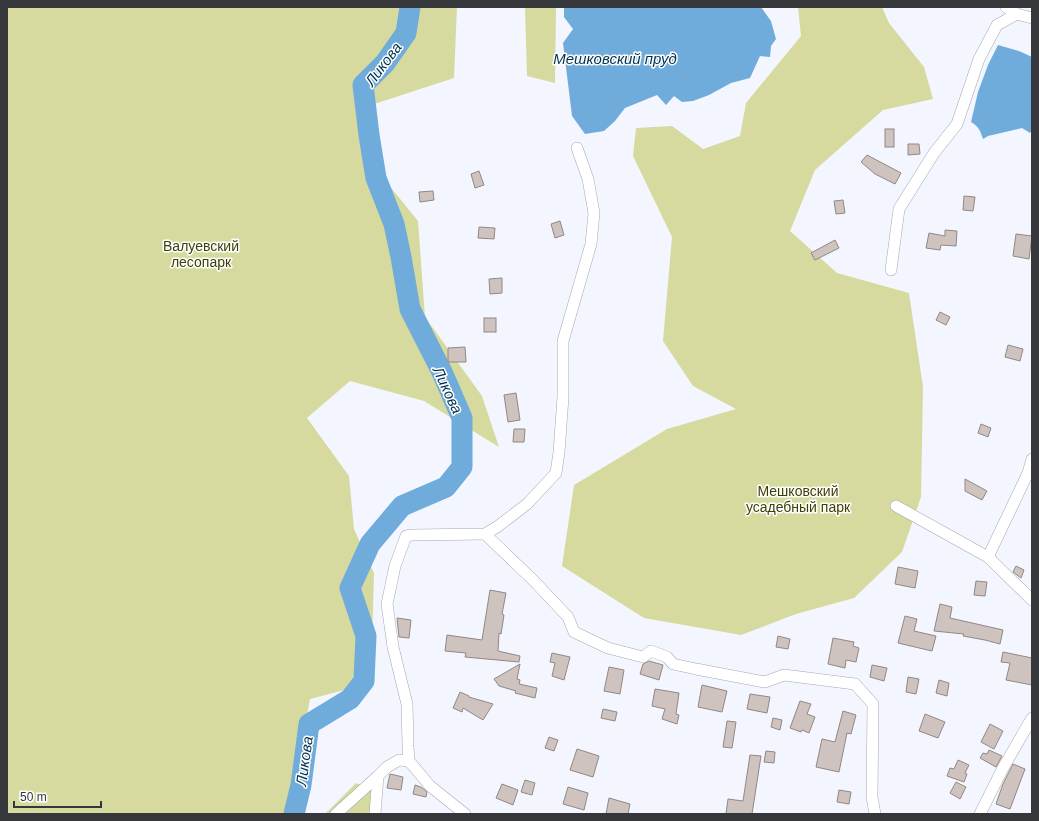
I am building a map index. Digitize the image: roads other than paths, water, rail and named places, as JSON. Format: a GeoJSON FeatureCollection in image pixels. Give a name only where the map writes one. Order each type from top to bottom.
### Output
{"type":"FeatureCollection","features":[{"type":"Feature","properties":{"kind":"street"},"geometry":{"type":"LineString","coordinates":[[1006,7],[1017,14],[1032,18]]}},
{"type":"Feature","properties":{"kind":"street"},"geometry":{"type":"LineString","coordinates":[[891,270],[899,209],[934,153],[957,124],[979,59],[997,25],[1017,14]]}},
{"type":"Feature","properties":{"kind":"street"},"geometry":{"type":"LineString","coordinates":[[465,814],[430,786],[409,761],[407,704],[393,647],[386,604],[395,566],[406,536],[485,534],[497,528],[527,504],[556,473],[563,397],[563,341],[591,244],[594,213],[588,179],[576,148]]}},
{"type":"Feature","properties":{"kind":"street"},"geometry":{"type":"LineString","coordinates":[[988,557],[1028,473],[1032,459]]}},
{"type":"Feature","properties":{"kind":"street"},"geometry":{"type":"LineString","coordinates":[[896,506],[988,557],[1032,600]]}},
{"type":"Feature","properties":{"kind":"street"},"geometry":{"type":"LineString","coordinates":[[485,534],[533,580],[568,617],[574,632],[608,648],[643,657],[651,651],[667,657],[674,664],[696,670],[765,682],[784,674],[855,684],[873,704],[872,797],[875,814]]}},
{"type":"Feature","properties":{"kind":"street"},"geometry":{"type":"LineString","coordinates":[[980,814],[1003,768],[1032,718]]}},
{"type":"Feature","properties":{"kind":"street"},"geometry":{"type":"LineString","coordinates":[[336,814],[387,767],[399,760],[409,761]]}},
{"type":"Feature","properties":{"kind":"street"},"geometry":{"type":"LineString","coordinates":[[375,814],[378,776]]}},
{"type":"Feature","properties":{"kind":"water","name":"Мешковский пруд"},"geometry":{"type":"Polygon","coordinates":[[[564,7],[761,7],[771,21],[776,39],[771,46],[770,57],[760,56],[750,78],[731,83],[709,95],[693,101],[682,102],[674,96],[666,105],[657,95],[625,108],[615,121],[604,131],[585,134],[572,116],[563,43],[573,29],[564,17],[564,7]]]}},
{"type":"Feature","properties":{"kind":"water"},"geometry":{"type":"Polygon","coordinates":[[[998,45],[1019,51],[1032,57],[1032,130],[1030,133],[1022,128],[988,136],[983,139],[979,129],[971,122],[978,92],[988,65],[998,45]]]}},
{"type":"Feature","properties":{"kind":"waterway","name":"Ликова"},"geometry":{"type":"LineString","coordinates":[[294,814],[301,785],[309,724],[350,699],[364,681],[366,636],[350,588],[370,544],[402,506],[446,487],[462,467],[462,418],[442,372],[410,309],[394,224],[376,178],[363,85],[385,63],[406,33],[410,7]]}},
{"type":"Feature","properties":{"kind":"park label","name":"Валуевский лесопарк"},"geometry":{"type":"Point","coordinates":[201,254]}},
{"type":"Feature","properties":{"kind":"park label","name":"Мешковский усадебный парк"},"geometry":{"type":"Point","coordinates":[798,500]}}]}
